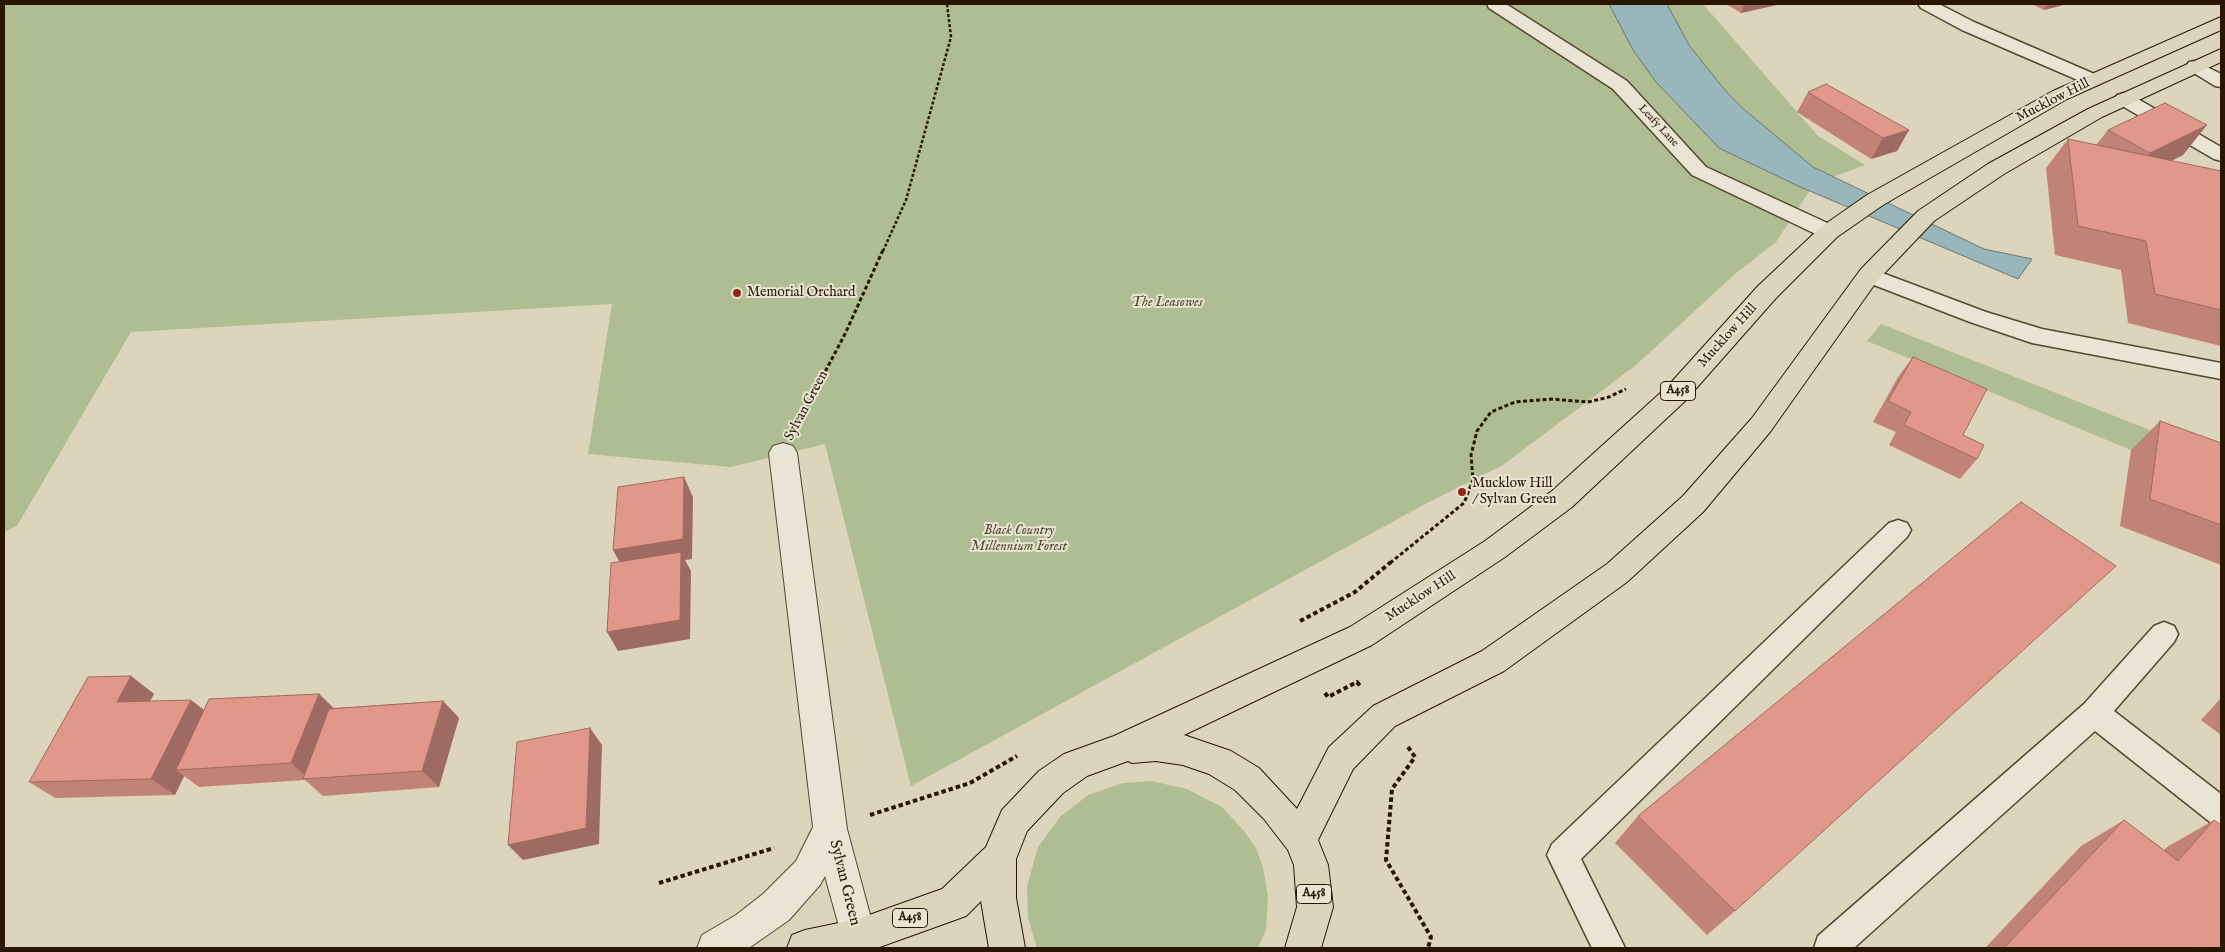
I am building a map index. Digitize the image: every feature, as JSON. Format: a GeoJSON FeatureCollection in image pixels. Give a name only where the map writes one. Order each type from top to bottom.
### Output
{"type":"FeatureCollection","features":[{"type":"Feature","properties":{"kind":"highway","name":"Mucklow Hill"},"geometry":{"type":"LineString","coordinates":[[1008,948],[998,898],[999,859],[1014,821],[1051,782],[1076,765],[1123,748],[1361,636],[1495,548],[1562,499],[1676,394],[1767,292],[1829,232],[1875,200],[2060,94],[2221,23]]}},
{"type":"Feature","properties":{"kind":"highway"},"geometry":{"type":"LineString","coordinates":[[1300,839],[1341,758],[1384,716],[1493,661],[1617,573],[1693,504],[1761,425],[1869,275],[1926,216],[1996,169],[2095,113],[2221,54]]}},
{"type":"Feature","properties":{"kind":"highway","name":"Mucklow Hill"},"geometry":{"type":"LineString","coordinates":[[1123,748],[1156,746],[1183,750],[1219,762],[1248,779],[1276,808],[1300,839],[1311,865],[1315,906],[1303,948]]}},
{"type":"Feature","properties":{"kind":"highway","name":"Mucklow Hill"},"geometry":{"type":"LineString","coordinates":[[805,948],[858,937],[953,903],[999,859]]}},
{"type":"Feature","properties":{"kind":"street","name":"Sylvan Green"},"geometry":{"type":"LineString","coordinates":[[783,453],[830,829],[858,937]]}},
{"type":"Feature","properties":{"kind":"street","name":"Sylvan Green"},"geometry":{"type":"LineString","coordinates":[[715,948],[749,928],[776,907],[808,873],[830,829]]}},
{"type":"Feature","properties":{"kind":"lane","name":"Leafy Lane"},"geometry":{"type":"LineString","coordinates":[[1495,4],[1620,85],[1699,171],[1829,232]]}},
{"type":"Feature","properties":{"kind":"lane"},"geometry":{"type":"LineString","coordinates":[[1926,4],[1968,26],[2093,80]]}},
{"type":"Feature","properties":{"kind":"lane"},"geometry":{"type":"LineString","coordinates":[[2195,66],[2221,82]]}},
{"type":"Feature","properties":{"kind":"lane"},"geometry":{"type":"LineString","coordinates":[[2124,100],[2221,155]]}},
{"type":"Feature","properties":{"kind":"lane"},"geometry":{"type":"LineString","coordinates":[[1869,275],[1978,318],[2040,337],[2221,370]]}},
{"type":"Feature","properties":{"kind":"lane"},"geometry":{"type":"LineString","coordinates":[[1609,948],[1563,854],[1898,530]]}},
{"type":"Feature","properties":{"kind":"lane"},"geometry":{"type":"LineString","coordinates":[[1830,948],[2094,714],[2164,634]]}},
{"type":"Feature","properties":{"kind":"lane"},"geometry":{"type":"LineString","coordinates":[[2094,714],[2221,812]]}},
{"type":"Feature","properties":{"kind":"path","name":"Sylvan Green"},"geometry":{"type":"LineString","coordinates":[[783,453],[845,334],[906,200],[951,37],[946,4]]}},
{"type":"Feature","properties":{"kind":"path"},"geometry":{"type":"LineString","coordinates":[[1428,948],[1431,937],[1403,894],[1386,860],[1392,788],[1415,756],[1356,682],[1328,697],[1278,632],[1355,592],[1464,503],[1474,480],[1471,455],[1477,431],[1491,412],[1515,402],[1551,399],[1588,402],[1609,397],[1631,387]]}},
{"type":"Feature","properties":{"kind":"path"},"geometry":{"type":"LineString","coordinates":[[659,883],[776,847]]}},
{"type":"Feature","properties":{"kind":"green space","name":"The Leasowes"},"geometry":{"type":"Polygon","coordinates":[[[4,4],[1703,4],[1818,136],[1865,165],[1814,184],[1776,242],[1735,274],[1636,365],[1503,465],[1427,503],[911,786],[825,444],[731,467],[588,454],[612,304],[131,332],[17,526],[4,532],[4,4]]]}},
{"type":"Feature","properties":{"kind":"green space"},"geometry":{"type":"Polygon","coordinates":[[[1881,324],[2221,458],[2131,450],[1867,341],[1881,324]]]}},
{"type":"Feature","properties":{"kind":"green space"},"geometry":{"type":"Polygon","coordinates":[[[1151,781],[1187,789],[1222,807],[1244,831],[1256,848],[1263,867],[1268,897],[1266,930],[1258,948],[1037,948],[1028,918],[1027,886],[1038,847],[1060,817],[1088,795],[1123,783],[1151,781]]]}},
{"type":"Feature","properties":{"kind":"water"},"geometry":{"type":"Polygon","coordinates":[[[1609,4],[1667,4],[1689,45],[1724,89],[1740,106],[1813,167],[1984,249],[2032,259],[2018,279],[1798,186],[1719,148],[1656,82],[1633,50],[1609,4]]]}},
{"type":"Feature","properties":{"kind":"building"},"geometry":{"type":"Polygon","coordinates":[[[1826,84],[1909,130],[1883,138],[1808,92],[1826,84]]]}},
{"type":"Feature","properties":{"kind":"building"},"geometry":{"type":"Polygon","coordinates":[[[2165,103],[2207,125],[2150,153],[2108,130],[2165,103]]]}},
{"type":"Feature","properties":{"kind":"building"},"geometry":{"type":"Polygon","coordinates":[[[2068,139],[2221,171],[2221,310],[2155,294],[2146,241],[2078,226],[2068,139]]]}},
{"type":"Feature","properties":{"kind":"building"},"geometry":{"type":"Polygon","coordinates":[[[1913,357],[1987,389],[1963,435],[1984,445],[1977,459],[1904,425],[1911,412],[1888,401],[1913,357]]]}},
{"type":"Feature","properties":{"kind":"building"},"geometry":{"type":"Polygon","coordinates":[[[2160,421],[2221,443],[2221,525],[2150,499],[2160,421]]]}},
{"type":"Feature","properties":{"kind":"building"},"geometry":{"type":"Polygon","coordinates":[[[684,477],[683,539],[613,550],[618,487],[684,477]]]}},
{"type":"Feature","properties":{"kind":"building"},"geometry":{"type":"Polygon","coordinates":[[[2021,502],[2116,566],[1735,911],[1638,816],[2021,502]]]}},
{"type":"Feature","properties":{"kind":"building"},"geometry":{"type":"Polygon","coordinates":[[[681,552],[680,620],[607,632],[611,563],[681,552]]]}},
{"type":"Feature","properties":{"kind":"building"},"geometry":{"type":"Polygon","coordinates":[[[131,676],[117,702],[191,700],[151,779],[29,782],[88,677],[131,676]]]}},
{"type":"Feature","properties":{"kind":"building"},"geometry":{"type":"Polygon","coordinates":[[[319,694],[291,763],[176,770],[209,699],[319,694]]]}},
{"type":"Feature","properties":{"kind":"building"},"geometry":{"type":"Polygon","coordinates":[[[443,701],[422,771],[303,779],[329,709],[443,701]]]}},
{"type":"Feature","properties":{"kind":"building"},"geometry":{"type":"Polygon","coordinates":[[[590,728],[586,828],[508,845],[517,742],[590,728]]]}},
{"type":"Feature","properties":{"kind":"building"},"geometry":{"type":"Polygon","coordinates":[[[2124,820],[2178,861],[2214,820],[2221,825],[2221,948],[2004,948],[2124,820]]]}},
{"type":"Feature","properties":{"kind":"place","name":"Memorial Orchard"},"geometry":{"type":"Point","coordinates":[737,293]}},
{"type":"Feature","properties":{"kind":"place","name":"Mucklow Hill / Sylvan Green"},"geometry":{"type":"Point","coordinates":[1462,492]}},
{"type":"Feature","properties":{"kind":"park label","name":"Black Country Millennium Forest"},"geometry":{"type":"Point","coordinates":[1019,540]}}]}
